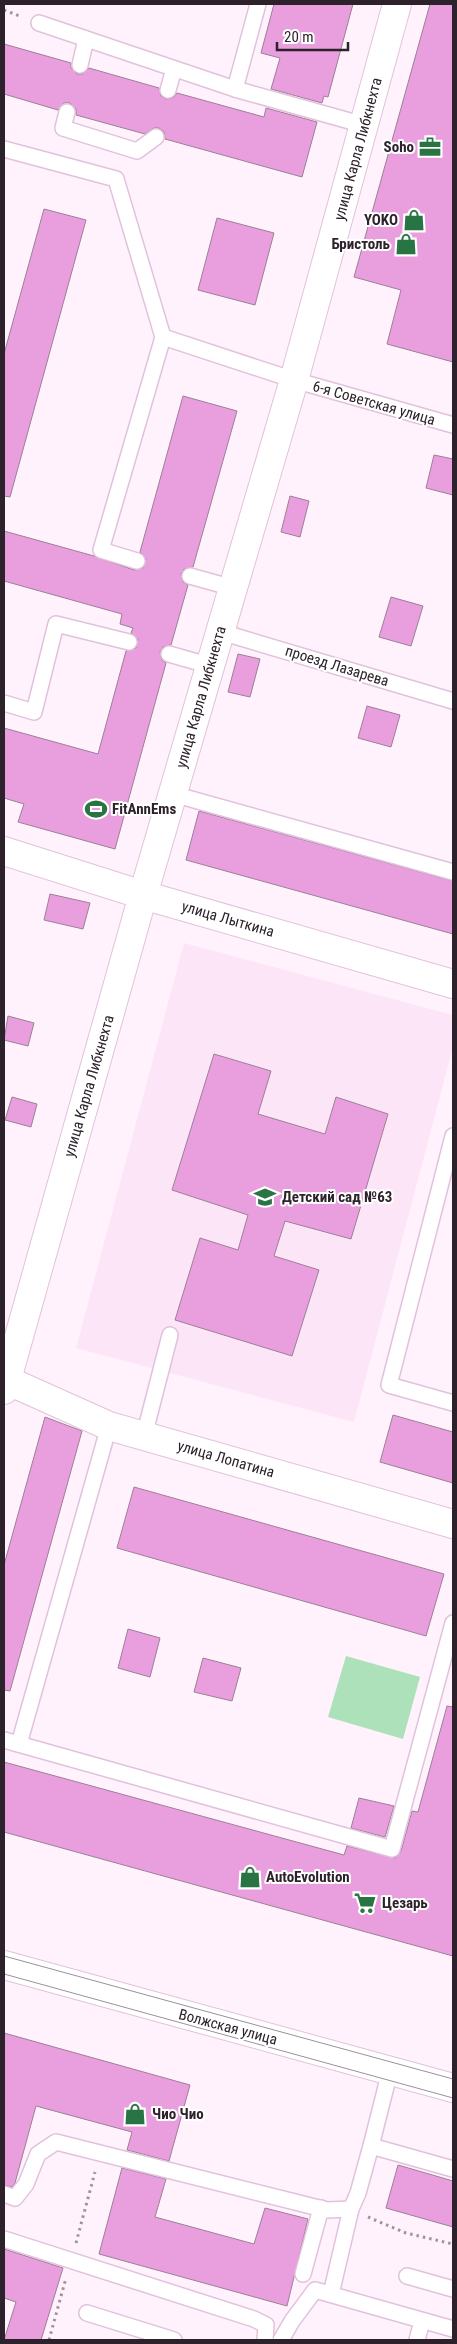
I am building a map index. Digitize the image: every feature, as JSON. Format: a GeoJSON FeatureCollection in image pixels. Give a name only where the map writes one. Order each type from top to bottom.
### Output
{"type":"FeatureCollection","features":[{"type":"Feature","properties":{"kind":"street","name":"улица Карла Либкнехта"},"geometry":{"type":"LineString","coordinates":[[5,1383],[143,895],[294,380],[397,4]]}},
{"type":"Feature","properties":{"kind":"street","name":"улица Лыткина"},"geometry":{"type":"LineString","coordinates":[[4,851],[143,895],[453,984]]}},
{"type":"Feature","properties":{"kind":"street","name":"улица Лопатина"},"geometry":{"type":"LineString","coordinates":[[5,1383],[109,1426],[453,1524]]}},
{"type":"Feature","properties":{"kind":"street","name":"Волжская улица"},"geometry":{"type":"LineString","coordinates":[[4,1965],[453,2088]]}},
{"type":"Feature","properties":{"kind":"lane"},"geometry":{"type":"LineString","coordinates":[[235,89],[258,4]]}},
{"type":"Feature","properties":{"kind":"lane"},"geometry":{"type":"LineString","coordinates":[[39,23],[235,89],[364,125]]}},
{"type":"Feature","properties":{"kind":"lane"},"geometry":{"type":"LineString","coordinates":[[80,65],[86,39]]}},
{"type":"Feature","properties":{"kind":"lane"},"geometry":{"type":"LineString","coordinates":[[168,90],[174,69]]}},
{"type":"Feature","properties":{"kind":"lane"},"geometry":{"type":"LineString","coordinates":[[67,112],[63,128],[137,151],[156,137]]}},
{"type":"Feature","properties":{"kind":"lane"},"geometry":{"type":"LineString","coordinates":[[4,149],[116,179],[164,337],[101,550],[137,561]]}},
{"type":"Feature","properties":{"kind":"lane","name":"6-я Советская улица"},"geometry":{"type":"LineString","coordinates":[[164,337],[294,380],[453,425]]}},
{"type":"Feature","properties":{"kind":"lane"},"geometry":{"type":"LineString","coordinates":[[190,576],[233,588]]}},
{"type":"Feature","properties":{"kind":"lane"},"geometry":{"type":"LineString","coordinates":[[4,703],[34,712],[56,624],[129,642]]}},
{"type":"Feature","properties":{"kind":"lane","name":"проезд Лазарева"},"geometry":{"type":"LineString","coordinates":[[221,632],[453,701]]}},
{"type":"Feature","properties":{"kind":"lane"},"geometry":{"type":"LineString","coordinates":[[169,654],[211,666]]}},
{"type":"Feature","properties":{"kind":"lane"},"geometry":{"type":"LineString","coordinates":[[173,794],[453,872]]}},
{"type":"Feature","properties":{"kind":"lane"},"geometry":{"type":"LineString","coordinates":[[453,1136],[389,1385],[453,1403]]}},
{"type":"Feature","properties":{"kind":"lane"},"geometry":{"type":"LineString","coordinates":[[144,1436],[170,1335]]}},
{"type":"Feature","properties":{"kind":"lane"},"geometry":{"type":"LineString","coordinates":[[19,1744],[109,1426]]}},
{"type":"Feature","properties":{"kind":"lane"},"geometry":{"type":"LineString","coordinates":[[4,1740],[392,1849],[453,1623]]}},
{"type":"Feature","properties":{"kind":"lane"},"geometry":{"type":"LineString","coordinates":[[331,2294],[351,2209],[358,2193],[390,2071]]}},
{"type":"Feature","properties":{"kind":"lane"},"geometry":{"type":"LineString","coordinates":[[4,2194],[16,2198],[26,2184],[38,2154],[56,2142],[321,2208],[351,2209]]}},
{"type":"Feature","properties":{"kind":"lane"},"geometry":{"type":"LineString","coordinates":[[371,2146],[453,2169]]}},
{"type":"Feature","properties":{"kind":"lane"},"geometry":{"type":"LineString","coordinates":[[303,2274],[321,2208]]}},
{"type":"Feature","properties":{"kind":"lane"},"geometry":{"type":"LineString","coordinates":[[4,2240],[254,2319],[266,2325],[265,2340]]}},
{"type":"Feature","properties":{"kind":"lane"},"geometry":{"type":"LineString","coordinates":[[407,2276],[453,2289]]}},
{"type":"Feature","properties":{"kind":"lane"},"geometry":{"type":"LineString","coordinates":[[281,2340],[292,2321],[316,2290],[453,2330]]}},
{"type":"Feature","properties":{"kind":"lane"},"geometry":{"type":"LineString","coordinates":[[87,2313],[174,2340]]}},
{"type":"Feature","properties":{"kind":"lane"},"geometry":{"type":"LineString","coordinates":[[417,2340],[422,2321]]}},
{"type":"Feature","properties":{"kind":"path"},"geometry":{"type":"LineString","coordinates":[[351,2209],[406,2233],[453,2244]]}},
{"type":"Feature","properties":{"kind":"shaded area","name":"Детский сад №63"},"geometry":{"type":"Polygon","coordinates":[[[184,943],[453,1015],[453,1047],[354,1422],[76,1348],[184,943]]]}},
{"type":"Feature","properties":{"kind":"green space"},"geometry":{"type":"Polygon","coordinates":[[[346,1656],[420,1677],[403,1739],[328,1717],[346,1656]]]}},
{"type":"Feature","properties":{"kind":"building"},"geometry":{"type":"Polygon","coordinates":[[[274,4],[353,4],[328,97],[324,96],[322,103],[271,89],[280,58],[261,53],[274,4]]]}},
{"type":"Feature","properties":{"kind":"building"},"geometry":{"type":"Polygon","coordinates":[[[430,4],[453,4],[453,362],[387,344],[401,290],[354,277],[430,4]]]}},
{"type":"Feature","properties":{"kind":"building"},"geometry":{"type":"Polygon","coordinates":[[[4,44],[71,63],[71,68],[77,74],[83,74],[89,68],[159,88],[161,96],[166,99],[174,97],[177,93],[264,117],[266,108],[317,122],[302,177],[165,139],[164,132],[159,128],[154,128],[145,134],[76,115],[76,109],[70,103],[64,103],[58,110],[4,94],[4,44]]]}},
{"type":"Feature","properties":{"kind":"building"},"geometry":{"type":"Polygon","coordinates":[[[44,209],[86,220],[10,497],[4,496],[4,354],[44,209]]]}},
{"type":"Feature","properties":{"kind":"building"},"geometry":{"type":"Polygon","coordinates":[[[217,218],[274,233],[255,305],[198,290],[217,218]]]}},
{"type":"Feature","properties":{"kind":"building"},"geometry":{"type":"Polygon","coordinates":[[[183,396],[237,411],[193,567],[184,569],[181,574],[183,582],[188,585],[171,645],[163,647],[160,652],[162,660],[166,663],[115,849],[18,822],[24,804],[4,798],[4,728],[98,754],[126,651],[136,648],[138,639],[131,633],[133,628],[120,624],[122,614],[4,581],[4,531],[94,556],[134,570],[143,568],[146,559],[140,552],[183,396]]]}},
{"type":"Feature","properties":{"kind":"building"},"geometry":{"type":"Polygon","coordinates":[[[434,455],[453,459],[453,495],[426,488],[434,455]]]}},
{"type":"Feature","properties":{"kind":"building"},"geometry":{"type":"Polygon","coordinates":[[[290,496],[309,501],[300,537],[281,532],[290,496]]]}},
{"type":"Feature","properties":{"kind":"building"},"geometry":{"type":"Polygon","coordinates":[[[391,597],[423,606],[411,646],[379,637],[391,597]]]}},
{"type":"Feature","properties":{"kind":"building"},"geometry":{"type":"Polygon","coordinates":[[[238,654],[260,659],[250,697],[228,692],[238,654]]]}},
{"type":"Feature","properties":{"kind":"building"},"geometry":{"type":"Polygon","coordinates":[[[367,706],[400,715],[391,747],[358,738],[367,706]]]}},
{"type":"Feature","properties":{"kind":"building"},"geometry":{"type":"Polygon","coordinates":[[[199,811],[453,881],[453,934],[186,860],[199,811]]]}},
{"type":"Feature","properties":{"kind":"building"},"geometry":{"type":"Polygon","coordinates":[[[50,894],[90,903],[83,929],[44,920],[50,894]]]}},
{"type":"Feature","properties":{"kind":"building"},"geometry":{"type":"Polygon","coordinates":[[[8,1016],[34,1023],[28,1046],[4,1040],[8,1016]]]}},
{"type":"Feature","properties":{"kind":"building"},"geometry":{"type":"Polygon","coordinates":[[[214,1054],[271,1071],[258,1114],[325,1134],[336,1097],[388,1114],[351,1239],[285,1221],[274,1256],[319,1270],[292,1356],[175,1320],[200,1238],[238,1250],[248,1215],[172,1190],[214,1054]]]}},
{"type":"Feature","properties":{"kind":"building"},"geometry":{"type":"Polygon","coordinates":[[[12,1097],[37,1104],[31,1127],[5,1120],[12,1097]]]}},
{"type":"Feature","properties":{"kind":"building"},"geometry":{"type":"Polygon","coordinates":[[[393,1415],[453,1432],[453,1483],[380,1462],[393,1415]]]}},
{"type":"Feature","properties":{"kind":"building"},"geometry":{"type":"Polygon","coordinates":[[[45,1417],[82,1431],[10,1691],[4,1690],[4,1565],[45,1417]]]}},
{"type":"Feature","properties":{"kind":"building"},"geometry":{"type":"Polygon","coordinates":[[[134,1487],[444,1574],[426,1636],[117,1548],[134,1487]]]}},
{"type":"Feature","properties":{"kind":"building"},"geometry":{"type":"Polygon","coordinates":[[[128,1629],[160,1638],[150,1677],[118,1668],[128,1629]]]}},
{"type":"Feature","properties":{"kind":"building"},"geometry":{"type":"Polygon","coordinates":[[[203,1658],[241,1668],[232,1701],[194,1692],[203,1658]]]}},
{"type":"Feature","properties":{"kind":"building"},"geometry":{"type":"Polygon","coordinates":[[[447,1706],[453,1707],[453,1956],[4,1832],[4,1762],[344,1855],[347,1846],[395,1858],[401,1851],[412,1811],[418,1812],[447,1706]]]}},
{"type":"Feature","properties":{"kind":"building"},"geometry":{"type":"Polygon","coordinates":[[[359,1798],[394,1806],[385,1837],[351,1828],[359,1798]]]}},
{"type":"Feature","properties":{"kind":"building"},"geometry":{"type":"Polygon","coordinates":[[[4,2033],[190,2085],[169,2161],[127,2150],[132,2132],[36,2106],[15,2183],[12,2187],[4,2185],[4,2033]]]}},
{"type":"Feature","properties":{"kind":"building"},"geometry":{"type":"Polygon","coordinates":[[[398,2165],[453,2181],[453,2227],[386,2208],[398,2165]]]}},
{"type":"Feature","properties":{"kind":"building"},"geometry":{"type":"Polygon","coordinates":[[[122,2168],[166,2179],[155,2217],[254,2244],[265,2208],[308,2219],[287,2306],[99,2254],[122,2168]]]}},
{"type":"Feature","properties":{"kind":"building"},"geometry":{"type":"Polygon","coordinates":[[[4,2249],[63,2268],[41,2340],[4,2340],[16,2302],[4,2298],[4,2249]]]}},
{"type":"Feature","properties":{"kind":"tram line"},"geometry":{"type":"LineString","coordinates":[[4,1956],[453,2079]]}},
{"type":"Feature","properties":{"kind":"tram line"},"geometry":{"type":"LineString","coordinates":[[4,1974],[453,2098]]}},
{"type":"Feature","properties":{"kind":"place","name":"Soho"},"geometry":{"type":"Point","coordinates":[430,147]}},
{"type":"Feature","properties":{"kind":"place","name":"YOKO"},"geometry":{"type":"Point","coordinates":[414,220]}},
{"type":"Feature","properties":{"kind":"place","name":"Бристоль"},"geometry":{"type":"Point","coordinates":[406,244]}},
{"type":"Feature","properties":{"kind":"place","name":"FitAnnEms"},"geometry":{"type":"Point","coordinates":[96,809]}},
{"type":"Feature","properties":{"kind":"place","name":"Детский сад №63"},"geometry":{"type":"Point","coordinates":[265,1197]}},
{"type":"Feature","properties":{"kind":"place","name":"AutoEvolution"},"geometry":{"type":"Point","coordinates":[250,1877]}},
{"type":"Feature","properties":{"kind":"place","name":"Цезарь"},"geometry":{"type":"Point","coordinates":[365,1903]}},
{"type":"Feature","properties":{"kind":"place","name":"Чио Чио"},"geometry":{"type":"Point","coordinates":[135,2114]}}]}
